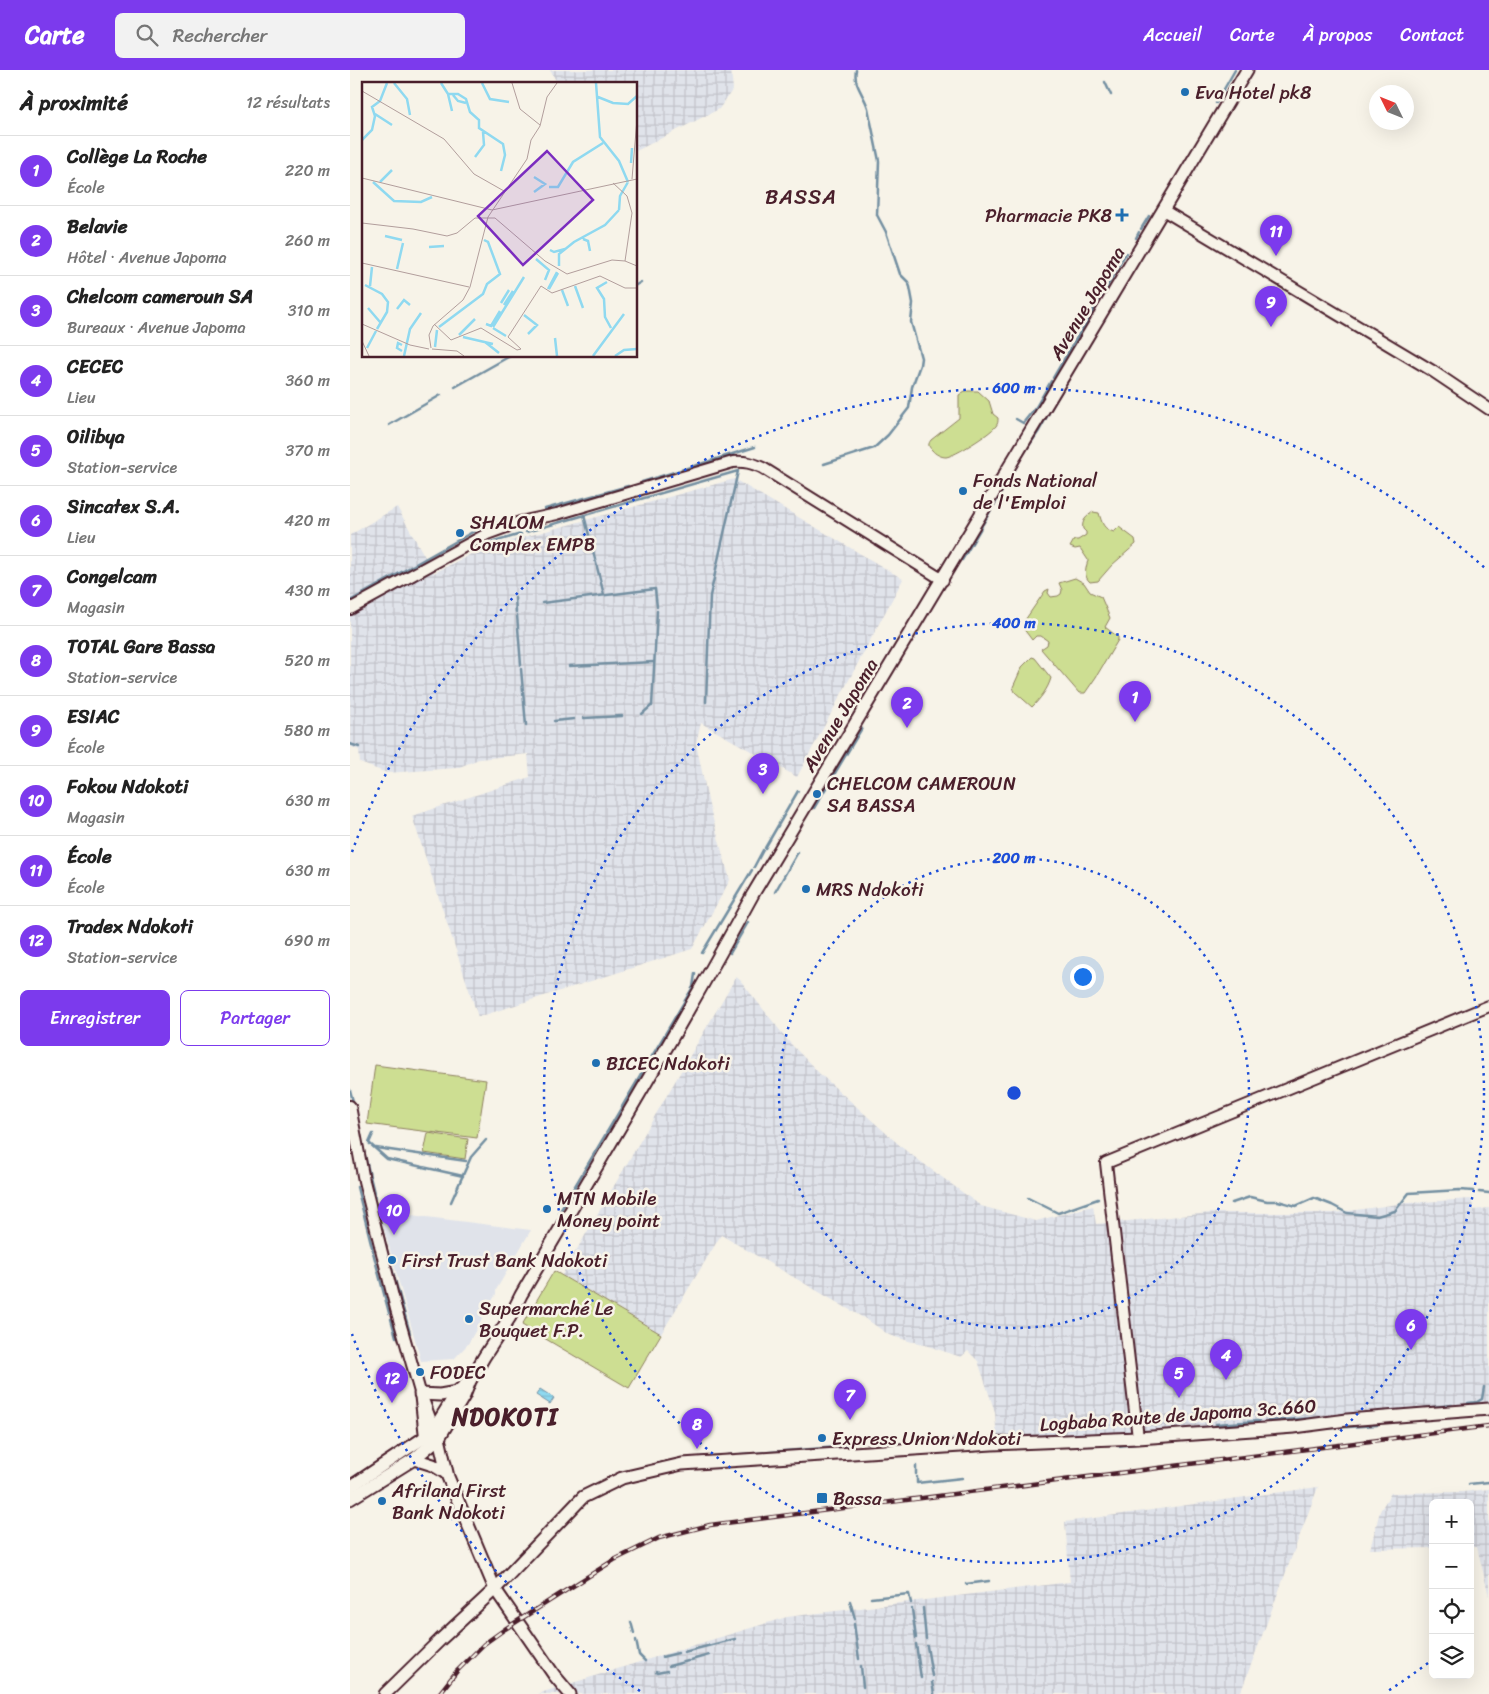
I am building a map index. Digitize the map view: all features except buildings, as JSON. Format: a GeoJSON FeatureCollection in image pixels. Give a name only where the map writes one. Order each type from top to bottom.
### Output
{"type":"FeatureCollection","features":[{"type":"Feature","properties":{"kind":"main road","name":"Avenue Japoma"},"geometry":{"type":"LineString","coordinates":[[350,1486],[427,1442],[437,1434],[464,1396],[470,1381],[484,1357],[510,1317],[521,1295],[688,1012],[753,894],[943,580],[1247,70]]}},
{"type":"Feature","properties":{"kind":"main road","name":"Avenue Japoma"},"geometry":{"type":"LineString","coordinates":[[437,1434],[457,1392],[470,1381]]}},
{"type":"Feature","properties":{"kind":"main road"},"geometry":{"type":"LineString","coordinates":[[420,1393],[440,1396],[457,1392]]}},
{"type":"Feature","properties":{"kind":"main road","name":"Logbaba Route de Japoma 3c.660"},"geometry":{"type":"LineString","coordinates":[[385,1694],[495,1589],[583,1497],[622,1478],[682,1464],[992,1444],[1138,1438],[1294,1427],[1348,1420],[1489,1409]]}},
{"type":"Feature","properties":{"kind":"main road"},"geometry":{"type":"LineString","coordinates":[[437,1434],[447,1475]]}},
{"type":"Feature","properties":{"kind":"main road","name":"Avenue Japoma"},"geometry":{"type":"LineString","coordinates":[[350,1499],[414,1459],[427,1442]]}},
{"type":"Feature","properties":{"kind":"main road"},"geometry":{"type":"LineString","coordinates":[[427,1442],[447,1475],[495,1589],[567,1693]]}},
{"type":"Feature","properties":{"kind":"main road"},"geometry":{"type":"LineString","coordinates":[[414,1459],[433,1466],[447,1475]]}},
{"type":"Feature","properties":{"kind":"street"},"geometry":{"type":"LineString","coordinates":[[1163,210],[1431,370],[1489,408]]}},
{"type":"Feature","properties":{"kind":"street"},"geometry":{"type":"LineString","coordinates":[[350,609],[487,534],[520,522],[557,514],[733,462],[742,461],[752,462],[763,468],[943,580]]}},
{"type":"Feature","properties":{"kind":"street"},"geometry":{"type":"LineString","coordinates":[[1138,1438],[1106,1163],[1489,1006]]}},
{"type":"Feature","properties":{"kind":"street"},"geometry":{"type":"LineString","coordinates":[[350,1106],[364,1181],[396,1309],[420,1393],[437,1434]]}},
{"type":"Feature","properties":{"kind":"street"},"geometry":{"type":"LineString","coordinates":[[420,1393],[427,1442]]}},
{"type":"Feature","properties":{"kind":"shaded area"},"geometry":{"type":"Polygon","coordinates":[[[550,70],[731,70],[733,89],[719,109],[638,150],[638,82],[557,82],[550,70]]]}},
{"type":"Feature","properties":{"kind":"shaded area"},"geometry":{"type":"Polygon","coordinates":[[[734,479],[903,579],[797,777],[701,723],[696,743],[709,805],[730,880],[692,949],[478,1017],[412,816],[530,777],[528,754],[479,759],[457,768],[387,773],[360,763],[359,750],[350,746],[350,535],[397,507],[434,573],[481,549],[734,479]]]}},
{"type":"Feature","properties":{"kind":"shaded area"},"geometry":{"type":"Polygon","coordinates":[[[736,977],[790,1043],[820,1074],[905,1150],[981,1206],[1036,1221],[1093,1206],[1096,1224],[1211,1213],[1334,1213],[1406,1203],[1471,1199],[1474,1210],[1489,1208],[1489,1404],[1449,1411],[1291,1422],[1129,1437],[997,1443],[995,1412],[978,1361],[968,1351],[961,1357],[889,1335],[869,1321],[721,1235],[661,1334],[562,1275],[736,977]]]}},
{"type":"Feature","properties":{"kind":"shaded area"},"geometry":{"type":"Polygon","coordinates":[[[379,1211],[531,1230],[496,1290],[496,1294],[468,1344],[454,1359],[421,1361],[379,1211]]]}},
{"type":"Feature","properties":{"kind":"shaded area"},"geometry":{"type":"Polygon","coordinates":[[[1318,1487],[1240,1694],[537,1694],[787,1617],[1070,1582],[1065,1522],[1318,1487]]]}},
{"type":"Feature","properties":{"kind":"shaded area"},"geometry":{"type":"Polygon","coordinates":[[[1489,1489],[1489,1596],[1477,1547],[1474,1547],[1474,1499],[1429,1499],[1429,1548],[1370,1549],[1380,1511],[1391,1493],[1463,1492],[1489,1489]]]}},
{"type":"Feature","properties":{"kind":"green space"},"geometry":{"type":"Polygon","coordinates":[[[965,391],[978,391],[989,401],[993,414],[998,418],[998,423],[987,434],[964,449],[950,456],[940,456],[931,449],[929,443],[959,418],[959,395],[965,391]]]}},
{"type":"Feature","properties":{"kind":"green space"},"geometry":{"type":"Polygon","coordinates":[[[1093,512],[1099,513],[1102,523],[1107,529],[1114,532],[1119,527],[1135,539],[1136,544],[1112,565],[1098,581],[1090,582],[1086,575],[1088,560],[1080,548],[1070,547],[1074,540],[1078,540],[1086,535],[1083,524],[1093,512]]]}},
{"type":"Feature","properties":{"kind":"green space"},"geometry":{"type":"Polygon","coordinates":[[[1075,578],[1084,583],[1090,592],[1101,597],[1110,618],[1105,627],[1118,637],[1118,640],[1085,693],[1079,693],[1041,649],[1047,645],[1048,641],[1041,636],[1036,636],[1032,640],[1023,628],[1023,623],[1045,591],[1049,589],[1048,593],[1051,597],[1058,596],[1062,590],[1059,583],[1075,578]]]}},
{"type":"Feature","properties":{"kind":"green space"},"geometry":{"type":"Polygon","coordinates":[[[1032,657],[1035,658],[1051,678],[1043,694],[1032,707],[1015,692],[1013,687],[1022,667],[1032,657]]]}},
{"type":"Feature","properties":{"kind":"green space"},"geometry":{"type":"Polygon","coordinates":[[[375,1065],[486,1080],[477,1138],[367,1124],[375,1065]]]}},
{"type":"Feature","properties":{"kind":"green space"},"geometry":{"type":"Polygon","coordinates":[[[428,1133],[468,1139],[465,1159],[424,1153],[428,1133]]]}},
{"type":"Feature","properties":{"kind":"green space"},"geometry":{"type":"Polygon","coordinates":[[[554,1271],[661,1334],[629,1388],[522,1325],[554,1271]]]}},
{"type":"Feature","properties":{"kind":"water"},"geometry":{"type":"Polygon","coordinates":[[[540,1389],[554,1398],[550,1404],[536,1395],[540,1389]]]}},
{"type":"Feature","properties":{"kind":"waterway"},"geometry":{"type":"LineString","coordinates":[[824,464],[874,448],[888,435],[909,408],[912,387],[921,358],[911,322],[913,303],[910,287],[900,274],[886,232],[877,215],[879,161],[868,108],[857,85],[856,70]]}},
{"type":"Feature","properties":{"kind":"waterway"},"geometry":{"type":"LineString","coordinates":[[1216,103],[1235,70]]}},
{"type":"Feature","properties":{"kind":"waterway"},"geometry":{"type":"LineString","coordinates":[[1105,82],[1111,95]]}},
{"type":"Feature","properties":{"kind":"waterway"},"geometry":{"type":"LineString","coordinates":[[1141,229],[1149,216]]}},
{"type":"Feature","properties":{"kind":"waterway"},"geometry":{"type":"LineString","coordinates":[[1136,238],[1139,232]]}},
{"type":"Feature","properties":{"kind":"waterway"},"geometry":{"type":"LineString","coordinates":[[1101,297],[1126,253]]}},
{"type":"Feature","properties":{"kind":"waterway"},"geometry":{"type":"LineString","coordinates":[[1114,304],[1118,297]]}},
{"type":"Feature","properties":{"kind":"waterway"},"geometry":{"type":"LineString","coordinates":[[1053,378],[1099,300]]}},
{"type":"Feature","properties":{"kind":"waterway"},"geometry":{"type":"LineString","coordinates":[[1098,329],[1106,317]]}},
{"type":"Feature","properties":{"kind":"waterway"},"geometry":{"type":"LineString","coordinates":[[1080,360],[1095,335]]}},
{"type":"Feature","properties":{"kind":"waterway"},"geometry":{"type":"LineString","coordinates":[[455,387],[506,358]]}},
{"type":"Feature","properties":{"kind":"waterway"},"geometry":{"type":"LineString","coordinates":[[1051,409],[1078,363]]}},
{"type":"Feature","properties":{"kind":"waterway"},"geometry":{"type":"LineString","coordinates":[[1016,419],[1023,423],[1036,407],[1051,381]]}},
{"type":"Feature","properties":{"kind":"waterway"},"geometry":{"type":"LineString","coordinates":[[389,425],[441,395]]}},
{"type":"Feature","properties":{"kind":"waterway"},"geometry":{"type":"LineString","coordinates":[[1024,453],[1049,413]]}},
{"type":"Feature","properties":{"kind":"waterway"},"geometry":{"type":"LineString","coordinates":[[642,482],[755,447]]}},
{"type":"Feature","properties":{"kind":"waterway"},"geometry":{"type":"LineString","coordinates":[[994,505],[1016,467]]}},
{"type":"Feature","properties":{"kind":"waterway"},"geometry":{"type":"LineString","coordinates":[[526,532],[738,471],[710,596],[706,702]]}},
{"type":"Feature","properties":{"kind":"waterway"},"geometry":{"type":"LineString","coordinates":[[551,512],[545,509],[628,486]]}},
{"type":"Feature","properties":{"kind":"waterway"},"geometry":{"type":"LineString","coordinates":[[983,524],[992,508]]}},
{"type":"Feature","properties":{"kind":"waterway"},"geometry":{"type":"LineString","coordinates":[[584,515],[604,595]]}},
{"type":"Feature","properties":{"kind":"waterway"},"geometry":{"type":"LineString","coordinates":[[350,601],[476,530],[510,519]]}},
{"type":"Feature","properties":{"kind":"waterway"},"geometry":{"type":"LineString","coordinates":[[962,560],[982,526]]}},
{"type":"Feature","properties":{"kind":"waterway"},"geometry":{"type":"LineString","coordinates":[[477,547],[521,534]]}},
{"type":"Feature","properties":{"kind":"waterway"},"geometry":{"type":"LineString","coordinates":[[542,603],[655,589],[657,607]]}},
{"type":"Feature","properties":{"kind":"waterway"},"geometry":{"type":"LineString","coordinates":[[515,598],[516,612]]}},
{"type":"Feature","properties":{"kind":"waterway"},"geometry":{"type":"LineString","coordinates":[[652,706],[657,611]]}},
{"type":"Feature","properties":{"kind":"waterway"},"geometry":{"type":"LineString","coordinates":[[517,615],[521,665]]}},
{"type":"Feature","properties":{"kind":"waterway"},"geometry":{"type":"LineString","coordinates":[[569,666],[654,662]]}},
{"type":"Feature","properties":{"kind":"waterway"},"geometry":{"type":"LineString","coordinates":[[521,669],[526,725]]}},
{"type":"Feature","properties":{"kind":"waterway"},"geometry":{"type":"LineString","coordinates":[[642,714],[651,706]]}},
{"type":"Feature","properties":{"kind":"waterway"},"geometry":{"type":"LineString","coordinates":[[584,718],[622,716]]}},
{"type":"Feature","properties":{"kind":"waterway"},"geometry":{"type":"LineString","coordinates":[[554,721],[574,719]]}},
{"type":"Feature","properties":{"kind":"waterway"},"geometry":{"type":"LineString","coordinates":[[814,808],[862,728]]}},
{"type":"Feature","properties":{"kind":"waterway"},"geometry":{"type":"LineString","coordinates":[[350,744],[359,747]]}},
{"type":"Feature","properties":{"kind":"waterway"},"geometry":{"type":"LineString","coordinates":[[765,848],[798,791]]}},
{"type":"Feature","properties":{"kind":"waterway"},"geometry":{"type":"LineString","coordinates":[[754,867],[763,850]]}},
{"type":"Feature","properties":{"kind":"waterway"},"geometry":{"type":"LineString","coordinates":[[775,892],[798,852]]}},
{"type":"Feature","properties":{"kind":"waterway"},"geometry":{"type":"LineString","coordinates":[[702,953],[752,870]]}},
{"type":"Feature","properties":{"kind":"waterway"},"geometry":{"type":"LineString","coordinates":[[730,953],[748,922]]}},
{"type":"Feature","properties":{"kind":"waterway"},"geometry":{"type":"LineString","coordinates":[[559,1213],[693,987],[695,974]]}},
{"type":"Feature","properties":{"kind":"waterway"},"geometry":{"type":"LineString","coordinates":[[350,1090],[354,1105]]}},
{"type":"Feature","properties":{"kind":"waterway"},"geometry":{"type":"LineString","coordinates":[[373,1134],[369,1143],[387,1159],[463,1176]]}},
{"type":"Feature","properties":{"kind":"waterway"},"geometry":{"type":"LineString","coordinates":[[360,1135],[375,1197]]}},
{"type":"Feature","properties":{"kind":"waterway"},"geometry":{"type":"LineString","coordinates":[[451,1202],[471,1157],[486,1140]]}},
{"type":"Feature","properties":{"kind":"waterway"},"geometry":{"type":"LineString","coordinates":[[376,1148],[466,1161]]}},
{"type":"Feature","properties":{"kind":"waterway"},"geometry":{"type":"LineString","coordinates":[[357,1187],[373,1251]]}},
{"type":"Feature","properties":{"kind":"waterway"},"geometry":{"type":"LineString","coordinates":[[1232,1203],[1250,1197],[1296,1206],[1314,1198],[1347,1213],[1377,1216],[1395,1211],[1409,1193],[1473,1191]]}},
{"type":"Feature","properties":{"kind":"waterway"},"geometry":{"type":"LineString","coordinates":[[1479,1192],[1489,1193]]}},
{"type":"Feature","properties":{"kind":"waterway"},"geometry":{"type":"LineString","coordinates":[[1028,1198],[1058,1213],[1098,1199]]}},
{"type":"Feature","properties":{"kind":"waterway"},"geometry":{"type":"LineString","coordinates":[[376,1204],[390,1263]]}},
{"type":"Feature","properties":{"kind":"waterway"},"geometry":{"type":"LineString","coordinates":[[373,1252],[389,1313]]}},
{"type":"Feature","properties":{"kind":"waterway"},"geometry":{"type":"LineString","coordinates":[[392,1269],[410,1333]]}},
{"type":"Feature","properties":{"kind":"waterway"},"geometry":{"type":"LineString","coordinates":[[391,1319],[396,1337]]}},
{"type":"Feature","properties":{"kind":"waterway"},"geometry":{"type":"LineString","coordinates":[[1468,1403],[1477,1402],[1482,1399],[1484,1387]]}},
{"type":"Feature","properties":{"kind":"waterway"},"geometry":{"type":"LineString","coordinates":[[1396,1411],[1452,1405]]}},
{"type":"Feature","properties":{"kind":"waterway"},"geometry":{"type":"LineString","coordinates":[[1267,1421],[1330,1417]]}},
{"type":"Feature","properties":{"kind":"waterway"},"geometry":{"type":"LineString","coordinates":[[1449,1418],[1460,1417]]}},
{"type":"Feature","properties":{"kind":"waterway"},"geometry":{"type":"LineString","coordinates":[[1216,1424],[1259,1421]]}},
{"type":"Feature","properties":{"kind":"waterway"},"geometry":{"type":"LineString","coordinates":[[1320,1429],[1377,1425]]}},
{"type":"Feature","properties":{"kind":"waterway"},"geometry":{"type":"LineString","coordinates":[[980,1439],[989,1438]]}},
{"type":"Feature","properties":{"kind":"waterway"},"geometry":{"type":"LineString","coordinates":[[968,1440],[976,1439]]}},
{"type":"Feature","properties":{"kind":"waterway"},"geometry":{"type":"LineString","coordinates":[[952,1440],[966,1440]]}},
{"type":"Feature","properties":{"kind":"waterway"},"geometry":{"type":"LineString","coordinates":[[897,1444],[921,1442]]}},
{"type":"Feature","properties":{"kind":"waterway"},"geometry":{"type":"LineString","coordinates":[[1115,1443],[1118,1446],[1138,1442]]}},
{"type":"Feature","properties":{"kind":"waterway"},"geometry":{"type":"LineString","coordinates":[[700,1457],[853,1446]]}},
{"type":"Feature","properties":{"kind":"waterway"},"geometry":{"type":"LineString","coordinates":[[916,1466],[916,1474]]}},
{"type":"Feature","properties":{"kind":"waterway"},"geometry":{"type":"LineString","coordinates":[[917,1477],[917,1483],[962,1478]]}},
{"type":"Feature","properties":{"kind":"waterway"},"geometry":{"type":"LineString","coordinates":[[1469,1484],[1489,1482]]}},
{"type":"Feature","properties":{"kind":"waterway"},"geometry":{"type":"LineString","coordinates":[[966,1584],[989,1581]]}},
{"type":"Feature","properties":{"kind":"waterway"},"geometry":{"type":"LineString","coordinates":[[871,1598],[909,1594],[911,1603]]}},
{"type":"Feature","properties":{"kind":"waterway"},"geometry":{"type":"LineString","coordinates":[[850,1601],[855,1619]]}},
{"type":"Feature","properties":{"kind":"waterway"},"geometry":{"type":"LineString","coordinates":[[923,1608],[926,1639]]}},
{"type":"Feature","properties":{"kind":"waterway"},"geometry":{"type":"LineString","coordinates":[[912,1609],[916,1638]]}},
{"type":"Feature","properties":{"kind":"waterway"},"geometry":{"type":"LineString","coordinates":[[631,1622],[634,1633]]}},
{"type":"Feature","properties":{"kind":"waterway"},"geometry":{"type":"LineString","coordinates":[[854,1624],[859,1659]]}},
{"type":"Feature","properties":{"kind":"waterway"},"geometry":{"type":"LineString","coordinates":[[684,1652],[735,1639]]}},
{"type":"Feature","properties":{"kind":"waterway"},"geometry":{"type":"LineString","coordinates":[[636,1640],[639,1655],[645,1661]]}},
{"type":"Feature","properties":{"kind":"waterway"},"geometry":{"type":"LineString","coordinates":[[916,1644],[921,1678]]}},
{"type":"Feature","properties":{"kind":"waterway"},"geometry":{"type":"LineString","coordinates":[[927,1646],[932,1676]]}},
{"type":"Feature","properties":{"kind":"waterway"},"geometry":{"type":"LineString","coordinates":[[662,1657],[678,1653]]}},
{"type":"Feature","properties":{"kind":"waterway"},"geometry":{"type":"LineString","coordinates":[[691,1660],[709,1655]]}},
{"type":"Feature","properties":{"kind":"waterway"},"geometry":{"type":"LineString","coordinates":[[669,1666],[688,1661]]}},
{"type":"Feature","properties":{"kind":"waterway"},"geometry":{"type":"LineString","coordinates":[[861,1666],[863,1687]]}},
{"type":"Feature","properties":{"kind":"waterway"},"geometry":{"type":"LineString","coordinates":[[656,1672],[667,1671]]}},
{"type":"Feature","properties":{"kind":"waterway"},"geometry":{"type":"LineString","coordinates":[[932,1682],[934,1694]]}},
{"type":"Feature","properties":{"kind":"railway"},"geometry":{"type":"LineString","coordinates":[[439,1694],[457,1671],[484,1644],[505,1629],[614,1560],[659,1538],[710,1525],[1489,1426]]}},
{"type":"Feature","properties":{"kind":"place","name":"Eva Hotel pk8"},"geometry":{"type":"Point","coordinates":[1185,92]}},
{"type":"Feature","properties":{"kind":"place","name":"Pharmacie PK8"},"geometry":{"type":"Point","coordinates":[1122,215]}},
{"type":"Feature","properties":{"kind":"place","name":"École"},"geometry":{"type":"Point","coordinates":[1276,256]}},
{"type":"Feature","properties":{"kind":"place","name":"ESIAC"},"geometry":{"type":"Point","coordinates":[1271,327]}},
{"type":"Feature","properties":{"kind":"place","name":"Fonds National de l'Emploi"},"geometry":{"type":"Point","coordinates":[963,491]}},
{"type":"Feature","properties":{"kind":"place","name":"SHALOM Complex EMPB"},"geometry":{"type":"Point","coordinates":[460,533]}},
{"type":"Feature","properties":{"kind":"place","name":"Collège La Roche"},"geometry":{"type":"Point","coordinates":[1135,722]}},
{"type":"Feature","properties":{"kind":"place","name":"Belavie"},"geometry":{"type":"Point","coordinates":[907,728]}},
{"type":"Feature","properties":{"kind":"place","name":"Chelcom cameroun SA"},"geometry":{"type":"Point","coordinates":[763,794]}},
{"type":"Feature","properties":{"kind":"place","name":"CHELCOM CAMEROUN SA BASSA"},"geometry":{"type":"Point","coordinates":[817,794]}},
{"type":"Feature","properties":{"kind":"place","name":"MRS Ndokoti"},"geometry":{"type":"Point","coordinates":[806,889]}},
{"type":"Feature","properties":{"kind":"place","name":"BICEC Ndokoti"},"geometry":{"type":"Point","coordinates":[596,1063]}},
{"type":"Feature","properties":{"kind":"place","name":"MTN Mobile Money point"},"geometry":{"type":"Point","coordinates":[547,1209]}},
{"type":"Feature","properties":{"kind":"place","name":"Fokou Ndokoti"},"geometry":{"type":"Point","coordinates":[394,1235]}},
{"type":"Feature","properties":{"kind":"place","name":"First Trust Bank Ndokoti"},"geometry":{"type":"Point","coordinates":[392,1260]}},
{"type":"Feature","properties":{"kind":"place","name":"Supermarché Le Bouquet F.P."},"geometry":{"type":"Point","coordinates":[469,1319]}},
{"type":"Feature","properties":{"kind":"place","name":"Sincatex S.A."},"geometry":{"type":"Point","coordinates":[1411,1350]}},
{"type":"Feature","properties":{"kind":"place","name":"FODEC"},"geometry":{"type":"Point","coordinates":[420,1372]}},
{"type":"Feature","properties":{"kind":"place","name":"CECEC"},"geometry":{"type":"Point","coordinates":[1226,1380]}},
{"type":"Feature","properties":{"kind":"place","name":"Oilibya"},"geometry":{"type":"Point","coordinates":[1179,1398]}},
{"type":"Feature","properties":{"kind":"place","name":"Tradex Ndokoti"},"geometry":{"type":"Point","coordinates":[392,1403]}},
{"type":"Feature","properties":{"kind":"place","name":"Congelcam"},"geometry":{"type":"Point","coordinates":[850,1420]}},
{"type":"Feature","properties":{"kind":"place","name":"Express Union Ndokoti"},"geometry":{"type":"Point","coordinates":[822,1438]}},
{"type":"Feature","properties":{"kind":"place","name":"TOTAL Gare Bassa"},"geometry":{"type":"Point","coordinates":[697,1449]}},
{"type":"Feature","properties":{"kind":"place","name":"Bassa"},"geometry":{"type":"Point","coordinates":[822,1498]}},
{"type":"Feature","properties":{"kind":"place","name":"Afriland First Bank Ndokoti"},"geometry":{"type":"Point","coordinates":[382,1501]}},
{"type":"Feature","properties":{"kind":"district","name":"BASSA"},"geometry":{"type":"Point","coordinates":[801,197]}},
{"type":"Feature","properties":{"kind":"district","name":"NDOKOTI"},"geometry":{"type":"Point","coordinates":[505,1417]}}]}
